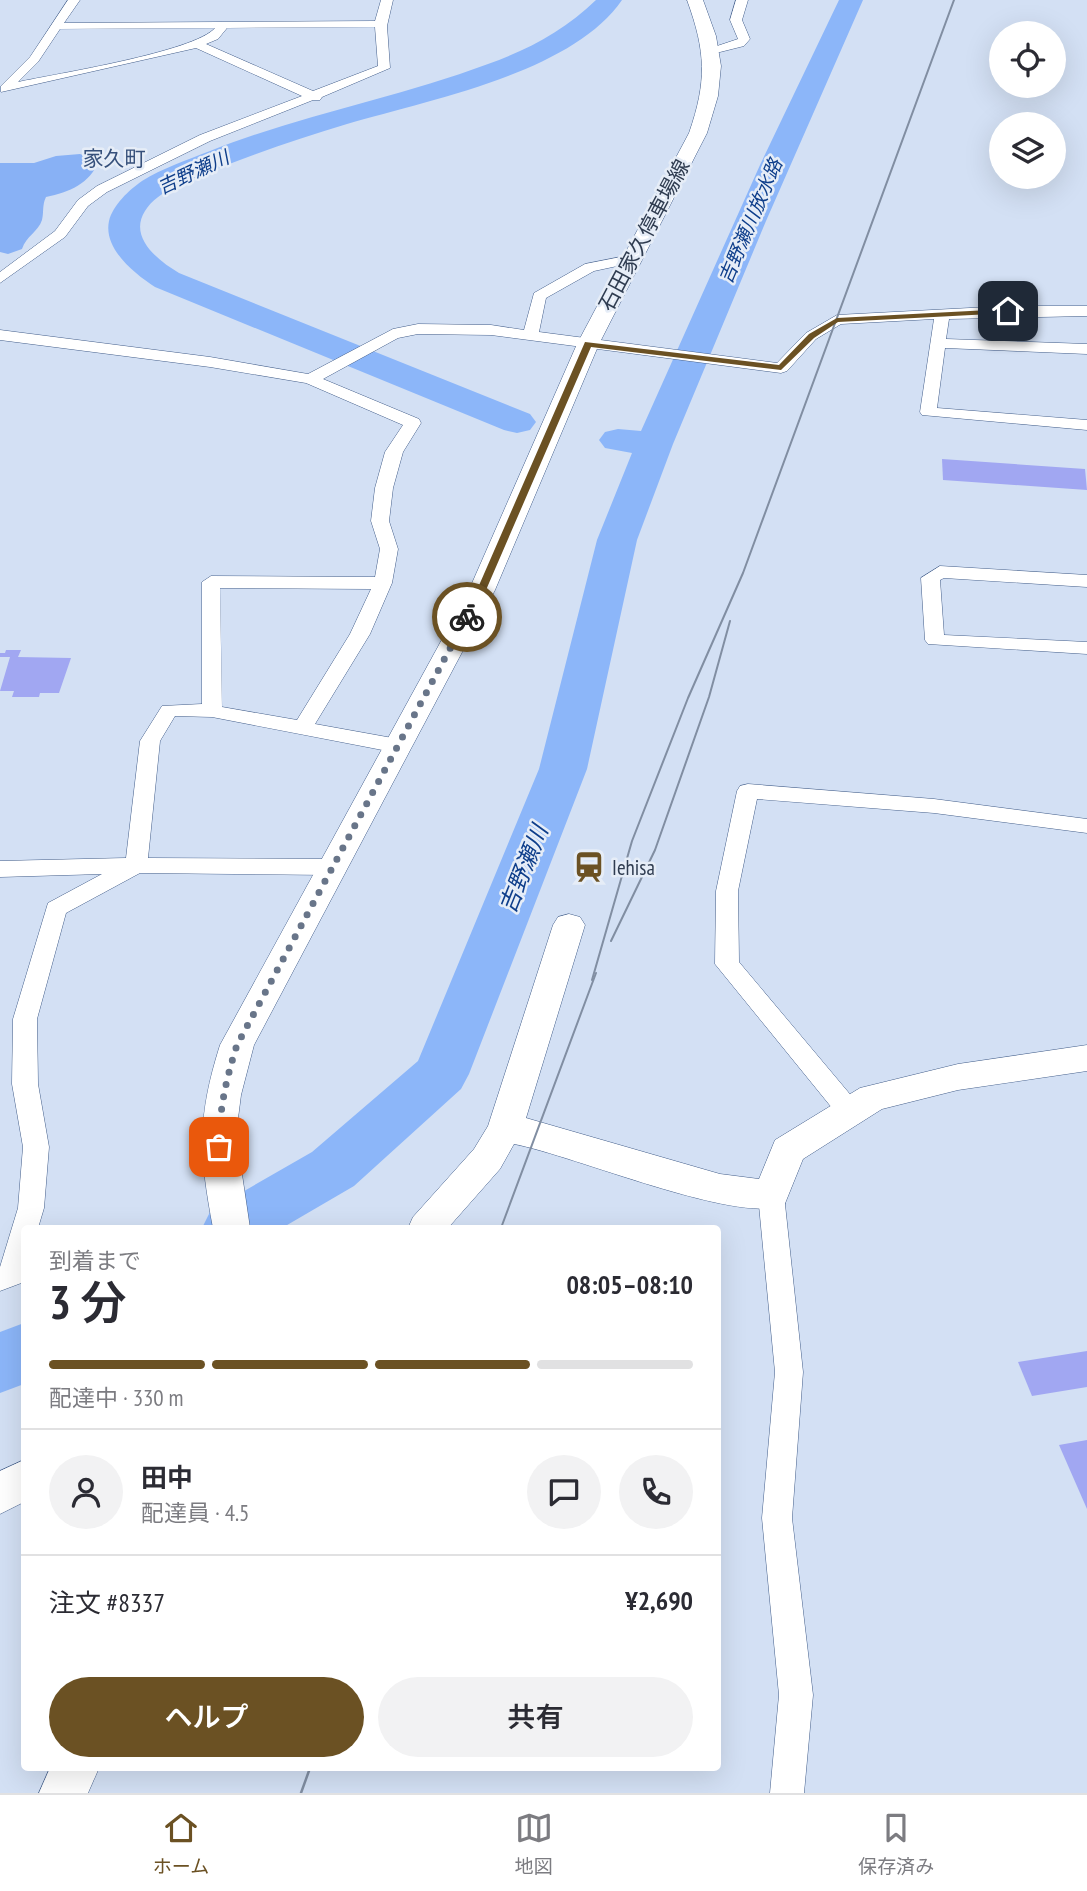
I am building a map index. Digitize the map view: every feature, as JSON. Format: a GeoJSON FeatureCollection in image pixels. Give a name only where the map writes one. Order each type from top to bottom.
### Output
{"type":"FeatureCollection","features":[{"type":"Feature","properties":{"kind":"main road","name":"石田家久停車場線"},"geometry":{"type":"LineString","coordinates":[[232,1225],[219,1147],[219,1121],[225,1084],[237,1045],[482,590],[588,344],[692,144],[713,85],[711,42],[695,0]]}},
{"type":"Feature","properties":{"kind":"main road"},"geometry":{"type":"LineString","coordinates":[[429,1225],[487,1159],[505,1128],[569,925]]}},
{"type":"Feature","properties":{"kind":"main road"},"geometry":{"type":"LineString","coordinates":[[505,1128],[536,1134],[720,1189],[771,1195],[788,1150],[872,1098],[958,1077],[1087,1058]]}},
{"type":"Feature","properties":{"kind":"main road"},"geometry":{"type":"LineString","coordinates":[[0,1494],[21,1481]]}},
{"type":"Feature","properties":{"kind":"main road"},"geometry":{"type":"LineString","coordinates":[[63,1793],[74,1771]]}},
{"type":"Feature","properties":{"kind":"street"},"geometry":{"type":"LineString","coordinates":[[74,0],[34,59],[5,89],[156,57],[198,45],[214,37],[225,25]]}},
{"type":"Feature","properties":{"kind":"street"},"geometry":{"type":"LineString","coordinates":[[0,279],[61,234],[83,203],[102,189],[205,138],[316,97],[384,68],[385,49],[379,23],[387,0]]}},
{"type":"Feature","properties":{"kind":"street"},"geometry":{"type":"LineString","coordinates":[[712,52],[740,44],[744,38],[735,21],[736,9],[742,0]]}},
{"type":"Feature","properties":{"kind":"street"},"geometry":{"type":"LineString","coordinates":[[58,26],[379,23]]}},
{"type":"Feature","properties":{"kind":"street"},"geometry":{"type":"LineString","coordinates":[[198,45],[316,97]]}},
{"type":"Feature","properties":{"kind":"street"},"geometry":{"type":"LineString","coordinates":[[530,336],[539,296],[590,267],[631,258]]}},
{"type":"Feature","properties":{"kind":"street"},"geometry":{"type":"LineString","coordinates":[[310,379],[393,334],[418,329],[468,329],[768,367],[784,366],[811,336],[837,320],[942,314],[1087,311]]}},
{"type":"Feature","properties":{"kind":"street"},"geometry":{"type":"LineString","coordinates":[[942,314],[928,412],[1087,425]]}},
{"type":"Feature","properties":{"kind":"street"},"geometry":{"type":"LineString","coordinates":[[0,335],[210,362],[310,379],[413,423],[394,452],[384,488],[380,521],[388,549],[383,583],[360,634],[303,727]]}},
{"type":"Feature","properties":{"kind":"street"},"geometry":{"type":"LineString","coordinates":[[939,343],[1087,349]]}},
{"type":"Feature","properties":{"kind":"street"},"geometry":{"type":"LineString","coordinates":[[1087,581],[940,572],[930,578],[935,640],[1087,648]]}},
{"type":"Feature","properties":{"kind":"street"},"geometry":{"type":"LineString","coordinates":[[212,711],[211,582],[383,583]]}},
{"type":"Feature","properties":{"kind":"street"},"geometry":{"type":"LineString","coordinates":[[136,864],[150,741],[169,710],[212,711],[398,746]]}},
{"type":"Feature","properties":{"kind":"street"},"geometry":{"type":"LineString","coordinates":[[850,1112],[727,964],[727,891],[748,791],[934,806],[1087,826]]}},
{"type":"Feature","properties":{"kind":"street"},"geometry":{"type":"LineString","coordinates":[[26,1225],[31,1208],[36,1147],[26,1084],[25,1020],[56,909],[136,864]]}},
{"type":"Feature","properties":{"kind":"street"},"geometry":{"type":"LineString","coordinates":[[0,869],[136,864],[331,867]]}},
{"type":"Feature","properties":{"kind":"street"},"geometry":{"type":"LineString","coordinates":[[771,1195],[789,1372],[777,1518],[796,1695],[787,1793]]}},
{"type":"Feature","properties":{"kind":"street"},"geometry":{"type":"LineString","coordinates":[[0,1279],[14,1274],[21,1246]]}},
{"type":"Feature","properties":{"kind":"shaded area"},"geometry":{"type":"Polygon","coordinates":[[[80,154],[99,161],[90,176],[78,186],[46,197],[42,220],[22,249],[8,254],[0,252],[0,163],[34,163],[56,156],[80,154]]]}},
{"type":"Feature","properties":{"kind":"building"},"geometry":{"type":"Polygon","coordinates":[[[942,459],[1085,469],[1087,490],[943,480],[942,459]]]}},
{"type":"Feature","properties":{"kind":"building"},"geometry":{"type":"Polygon","coordinates":[[[6,650],[21,650],[18,657],[71,658],[59,693],[40,693],[39,697],[12,697],[14,691],[0,691],[10,657],[0,657],[0,653],[5,653],[6,650]]]}},
{"type":"Feature","properties":{"kind":"building"},"geometry":{"type":"Polygon","coordinates":[[[1087,1351],[1087,1387],[1032,1396],[1018,1362],[1087,1351]]]}},
{"type":"Feature","properties":{"kind":"building"},"geometry":{"type":"Polygon","coordinates":[[[1087,1440],[1087,1509],[1059,1445],[1087,1440]]]}},
{"type":"Feature","properties":{"kind":"waterway","name":"吉野瀬川"},"geometry":{"type":"LineString","coordinates":[[517,422],[167,280],[149,268],[133,250],[124,230],[125,220],[130,209],[145,193],[175,176],[258,143],[522,61],[570,35],[610,0]]}},
{"type":"Feature","properties":{"kind":"waterway","name":"吉野瀬川放水路"},"geometry":{"type":"LineString","coordinates":[[654,444],[774,165],[851,0]]}},
{"type":"Feature","properties":{"kind":"waterway","name":"吉野瀬川"},"geometry":{"type":"LineString","coordinates":[[618,440],[654,444]]}},
{"type":"Feature","properties":{"kind":"waterway","name":"吉野瀬川"},"geometry":{"type":"LineString","coordinates":[[237,1225],[333,1169],[441,1074],[563,769],[617,540],[654,444]]}},
{"type":"Feature","properties":{"kind":"waterway","name":"吉野瀬川"},"geometry":{"type":"LineString","coordinates":[[0,1365],[21,1353]]}},
{"type":"Feature","properties":{"kind":"tram line"},"geometry":{"type":"LineString","coordinates":[[592,980],[632,841],[688,698],[743,573],[954,0]]}},
{"type":"Feature","properties":{"kind":"tram line"},"geometry":{"type":"LineString","coordinates":[[611,941],[655,850],[709,697],[730,621]]}},
{"type":"Feature","properties":{"kind":"tram line"},"geometry":{"type":"LineString","coordinates":[[502,1225],[596,973]]}},
{"type":"Feature","properties":{"kind":"tram line"},"geometry":{"type":"LineString","coordinates":[[301,1793],[309,1771]]}},
{"type":"Feature","properties":{"kind":"way so far"},"geometry":{"type":"LineString","coordinates":[[219,1147],[219,1121],[225,1084],[237,1045],[467,617]]}},
{"type":"Feature","properties":{"kind":"place","name":"Iehisa"},"geometry":{"type":"Point","coordinates":[589,867]}},
{"type":"Feature","properties":{"kind":"district","name":"家久町"},"geometry":{"type":"Point","coordinates":[114,158]}},
{"type":"Feature","properties":{"kind":"route"},"geometry":{"type":"LineString","coordinates":[[467,617],[482,590],[588,344],[781,368],[806,340],[837,320],[1008,311]]}}]}
